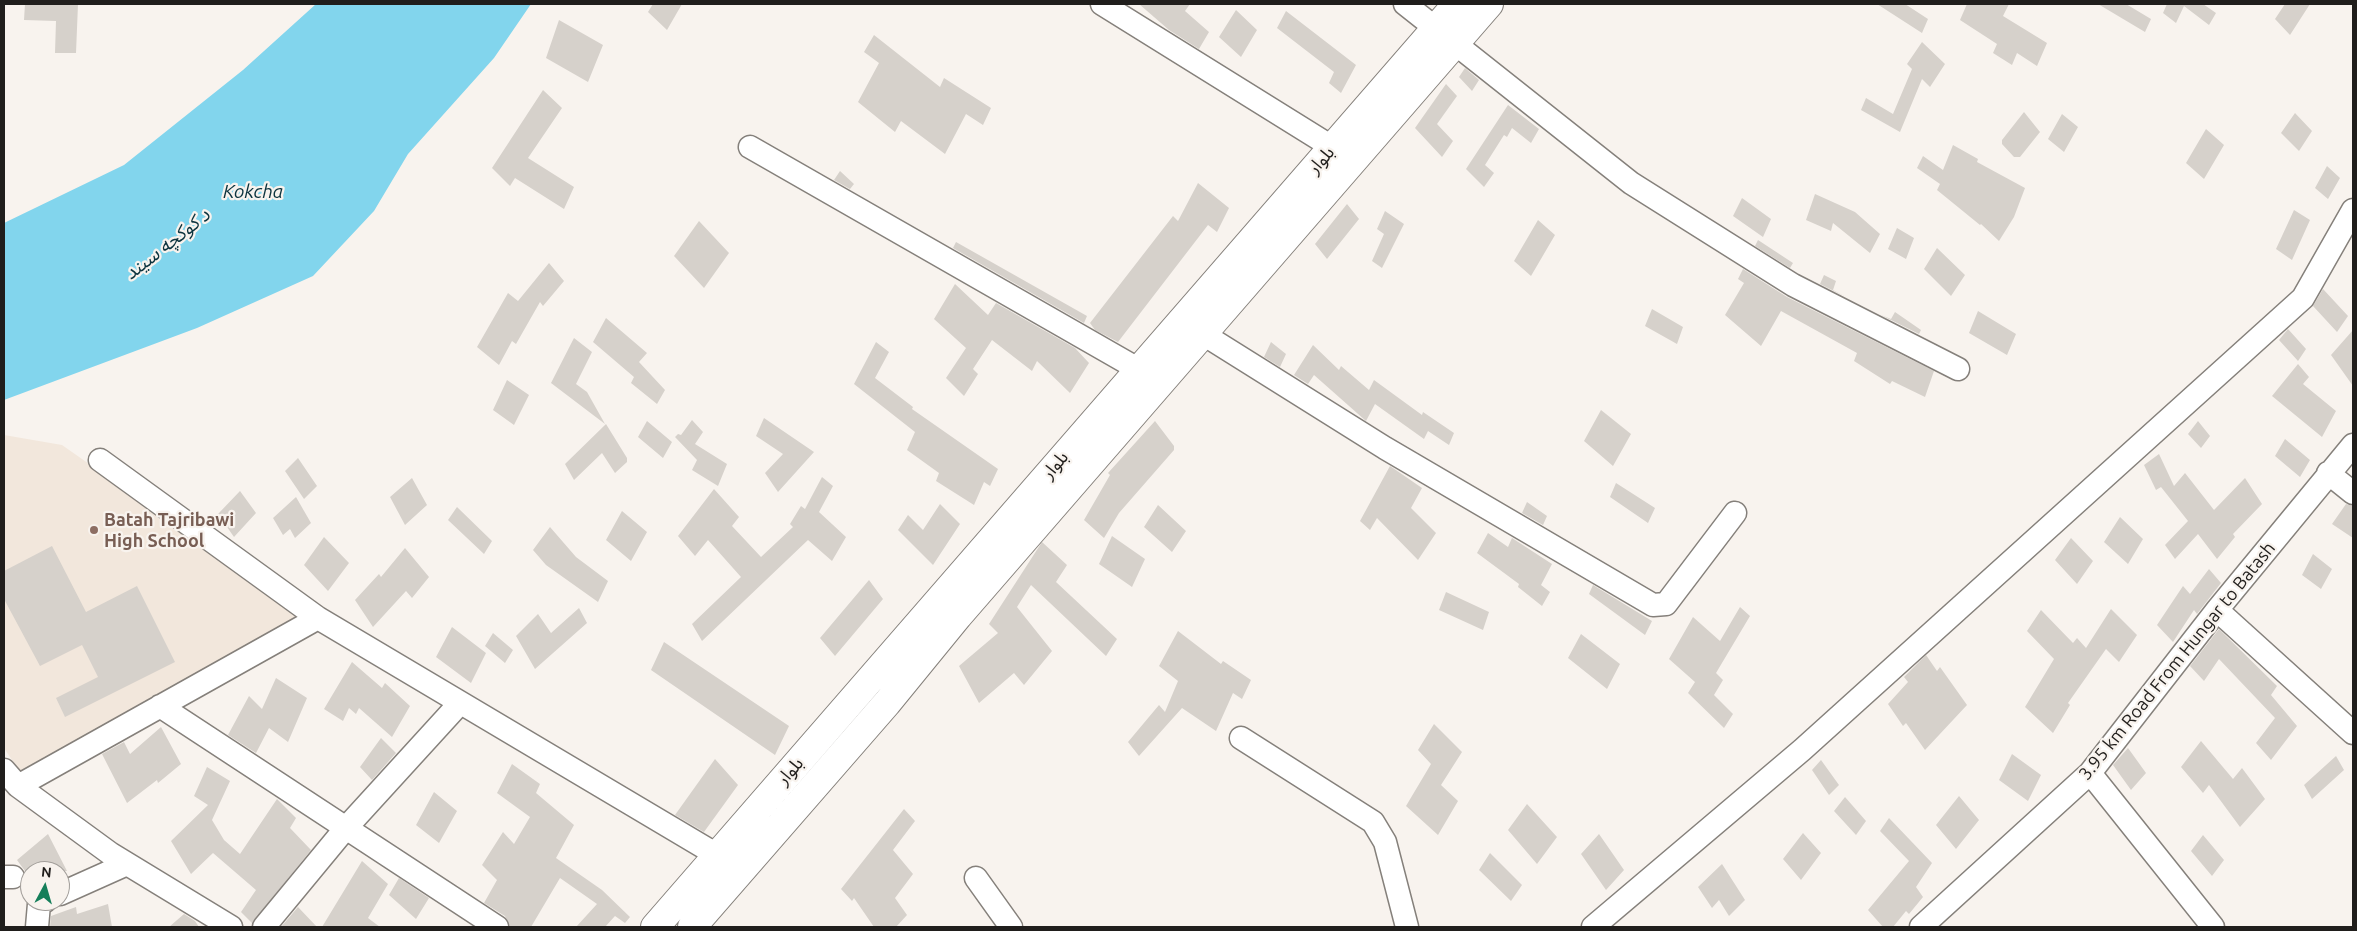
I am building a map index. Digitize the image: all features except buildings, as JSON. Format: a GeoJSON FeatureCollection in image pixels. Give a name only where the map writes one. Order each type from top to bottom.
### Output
{"type":"FeatureCollection","features":[{"type":"Feature","properties":{"kind":"main road","name":"بلوار"},"geometry":{"type":"LineString","coordinates":[[692,927],[1203,334],[1445,36],[1457,4]]}},
{"type":"Feature","properties":{"kind":"main road","name":"بلوار"},"geometry":{"type":"LineString","coordinates":[[655,927],[1332,148],[1445,36],[1490,4]]}},
{"type":"Feature","properties":{"kind":"main road"},"geometry":{"type":"LineString","coordinates":[[754,812],[777,829]]}},
{"type":"Feature","properties":{"kind":"street"},"geometry":{"type":"LineString","coordinates":[[1102,4],[1332,148]]}},
{"type":"Feature","properties":{"kind":"street"},"geometry":{"type":"LineString","coordinates":[[1405,4],[1631,184],[1793,285],[1958,369]]}},
{"type":"Feature","properties":{"kind":"street"},"geometry":{"type":"LineString","coordinates":[[750,148],[1138,370]]}},
{"type":"Feature","properties":{"kind":"street"},"geometry":{"type":"LineString","coordinates":[[1593,927],[1802,750],[2303,298],[2353,210]]}},
{"type":"Feature","properties":{"kind":"street"},"geometry":{"type":"LineString","coordinates":[[1203,334],[1385,448],[1653,605],[1666,604],[1735,513]]}},
{"type":"Feature","properties":{"kind":"street","name":"3.95 km Road From Hungar to Batash"},"geometry":{"type":"LineString","coordinates":[[1922,927],[2090,773],[2217,610],[2353,445]]}},
{"type":"Feature","properties":{"kind":"street"},"geometry":{"type":"LineString","coordinates":[[100,460],[318,618],[717,855]]}},
{"type":"Feature","properties":{"kind":"street"},"geometry":{"type":"LineString","coordinates":[[2328,473],[2353,493]]}},
{"type":"Feature","properties":{"kind":"street"},"geometry":{"type":"LineString","coordinates":[[2217,610],[2353,732]]}},
{"type":"Feature","properties":{"kind":"street"},"geometry":{"type":"LineString","coordinates":[[231,927],[127,864],[11,778],[160,706],[318,618]]}},
{"type":"Feature","properties":{"kind":"street"},"geometry":{"type":"LineString","coordinates":[[264,927],[345,829],[460,702]]}},
{"type":"Feature","properties":{"kind":"street"},"geometry":{"type":"LineString","coordinates":[[160,706],[497,927]]}},
{"type":"Feature","properties":{"kind":"street"},"geometry":{"type":"LineString","coordinates":[[1241,738],[1373,822],[1385,842],[1407,927]]}},
{"type":"Feature","properties":{"kind":"street"},"geometry":{"type":"LineString","coordinates":[[2090,773],[2213,927]]}},
{"type":"Feature","properties":{"kind":"street"},"geometry":{"type":"LineString","coordinates":[[70,890],[127,864]]}},
{"type":"Feature","properties":{"kind":"street"},"geometry":{"type":"LineString","coordinates":[[976,878],[1011,927]]}},
{"type":"Feature","properties":{"kind":"street"},"geometry":{"type":"LineString","coordinates":[[37,927],[38,911]]}},
{"type":"Feature","properties":{"kind":"shaded area","name":"Batah Tajribawi High School"},"geometry":{"type":"Polygon","coordinates":[[[4,435],[62,445],[305,615],[20,772],[4,748],[4,435]]]}},
{"type":"Feature","properties":{"kind":"water","name":"Kokcha"},"geometry":{"type":"Polygon","coordinates":[[[316,4],[531,4],[494,58],[408,154],[374,211],[313,276],[197,328],[4,400],[4,223],[124,165],[243,70],[316,4]]]}},
{"type":"Feature","properties":{"kind":"place","name":"Batah Tajribawi High School"},"geometry":{"type":"Point","coordinates":[94,530]}},
{"type":"Feature","properties":{"kind":"water label","name":"د کوکچه سیند"},"geometry":{"type":"Point","coordinates":[167,244]}}]}
